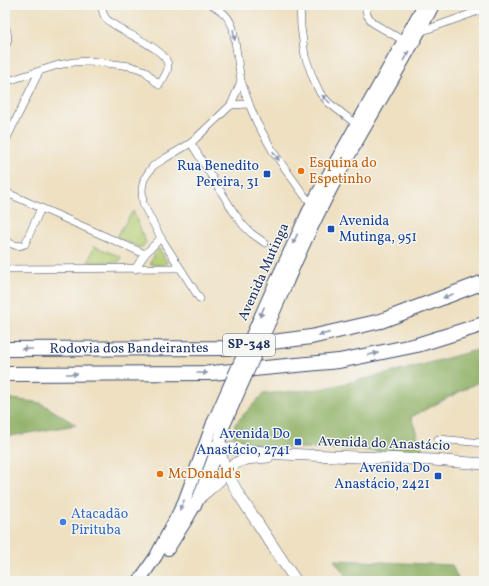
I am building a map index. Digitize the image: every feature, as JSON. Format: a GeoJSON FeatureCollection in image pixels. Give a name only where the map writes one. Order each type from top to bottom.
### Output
{"type":"FeatureCollection","features":[{"type":"Feature","properties":{"kind":"highway","name":"Rodovia dos Bandeirantes"},"geometry":{"type":"LineString","coordinates":[[5,350],[226,348],[311,337],[381,321],[484,282]]}},
{"type":"Feature","properties":{"kind":"highway","name":"Rodovia dos Bandeirantes"},"geometry":{"type":"LineString","coordinates":[[5,374],[211,373],[339,361],[417,345],[484,324]]}},
{"type":"Feature","properties":{"kind":"main road","name":"Avenida Mutinga"},"geometry":{"type":"LineString","coordinates":[[139,581],[156,556],[184,502],[204,447],[219,424],[282,280],[356,124],[424,5]]}},
{"type":"Feature","properties":{"kind":"main road","name":"Avenida Mutinga"},"geometry":{"type":"LineString","coordinates":[[316,207],[356,143],[433,5]]}},
{"type":"Feature","properties":{"kind":"main road","name":"Avenida Mutinga"},"geometry":{"type":"LineString","coordinates":[[149,581],[199,498],[218,447],[219,424]]}},
{"type":"Feature","properties":{"kind":"main road","name":"Avenida do Anastácio"},"geometry":{"type":"LineString","coordinates":[[204,447],[218,447],[282,454],[433,460],[484,464]]}},
{"type":"Feature","properties":{"kind":"main road"},"geometry":{"type":"LineString","coordinates":[[218,447],[227,473],[239,495],[296,581]]}},
{"type":"Feature","properties":{"kind":"main road","name":"Avenida do Anastácio"},"geometry":{"type":"LineString","coordinates":[[199,498],[235,464],[252,459],[282,454]]}},
{"type":"Feature","properties":{"kind":"main road"},"geometry":{"type":"LineString","coordinates":[[196,469],[197,472],[193,489],[199,498]]}},
{"type":"Feature","properties":{"kind":"street"},"geometry":{"type":"LineString","coordinates":[[5,82],[58,65],[90,61],[106,62],[140,68],[159,85],[166,75],[168,65],[165,58],[156,49],[114,25],[105,17],[102,5]]}},
{"type":"Feature","properties":{"kind":"street"},"geometry":{"type":"LineString","coordinates":[[212,5],[224,13],[230,20],[233,28],[241,81],[257,123],[274,153],[304,195],[316,207]]}},
{"type":"Feature","properties":{"kind":"street"},"geometry":{"type":"LineString","coordinates":[[300,5],[301,27],[306,56],[313,78],[320,93],[329,103],[356,124],[356,143]]}},
{"type":"Feature","properties":{"kind":"street"},"geometry":{"type":"LineString","coordinates":[[365,5],[367,15],[373,23],[404,41],[419,32],[484,9]]}},
{"type":"Feature","properties":{"kind":"street"},"geometry":{"type":"LineString","coordinates":[[5,26],[8,38],[5,46]]}},
{"type":"Feature","properties":{"kind":"street"},"geometry":{"type":"LineString","coordinates":[[5,142],[39,72]]}},
{"type":"Feature","properties":{"kind":"street"},"geometry":{"type":"LineString","coordinates":[[200,299],[161,238],[143,204],[142,189],[144,178],[153,166],[191,143],[230,105],[241,81]]}},
{"type":"Feature","properties":{"kind":"street"},"geometry":{"type":"LineString","coordinates":[[230,105],[249,104]]}},
{"type":"Feature","properties":{"kind":"street"},"geometry":{"type":"LineString","coordinates":[[191,143],[243,225],[265,243]]}},
{"type":"Feature","properties":{"kind":"street"},"geometry":{"type":"LineString","coordinates":[[5,192],[145,254]]}},
{"type":"Feature","properties":{"kind":"street"},"geometry":{"type":"LineString","coordinates":[[5,241],[18,246],[25,244],[41,208]]}},
{"type":"Feature","properties":{"kind":"street"},"geometry":{"type":"LineString","coordinates":[[135,269],[145,254],[161,238]]}},
{"type":"Feature","properties":{"kind":"street"},"geometry":{"type":"LineString","coordinates":[[5,269],[179,268]]}},
{"type":"Feature","properties":{"kind":"street","name":"Avenida do Anastácio"},"geometry":{"type":"LineString","coordinates":[[438,440],[484,443]]}},
{"type":"Feature","properties":{"kind":"green space"},"geometry":{"type":"Polygon","coordinates":[[[133,211],[146,242],[141,248],[116,237],[133,211]]]}},
{"type":"Feature","properties":{"kind":"green space"},"geometry":{"type":"Polygon","coordinates":[[[94,246],[121,257],[119,262],[88,262],[94,246]]]}},
{"type":"Feature","properties":{"kind":"green space"},"geometry":{"type":"Polygon","coordinates":[[[158,249],[160,249],[167,263],[164,265],[152,265],[150,263],[158,249]]]}},
{"type":"Feature","properties":{"kind":"green space"},"geometry":{"type":"Polygon","coordinates":[[[484,348],[484,379],[411,417],[424,455],[261,445],[239,442],[232,435],[235,424],[263,394],[321,389],[407,369],[484,348]]]}},
{"type":"Feature","properties":{"kind":"green space"},"geometry":{"type":"Polygon","coordinates":[[[5,398],[41,403],[76,425],[5,437],[5,398]]]}},
{"type":"Feature","properties":{"kind":"green space"},"geometry":{"type":"Polygon","coordinates":[[[334,560],[452,565],[459,581],[350,581],[334,560]]]}},
{"type":"Feature","properties":{"kind":"place","name":"Esquina do Espetinho"},"geometry":{"type":"Point","coordinates":[301,171]}},
{"type":"Feature","properties":{"kind":"place","name":"Rua Benedito Pereira, 31"},"geometry":{"type":"Point","coordinates":[267,174]}},
{"type":"Feature","properties":{"kind":"place","name":"Avenida Mutinga, 951"},"geometry":{"type":"Point","coordinates":[331,229]}},
{"type":"Feature","properties":{"kind":"place","name":"Avenida Do Anastácio, 2741"},"geometry":{"type":"Point","coordinates":[298,442]}},
{"type":"Feature","properties":{"kind":"place","name":"McDonald's"},"geometry":{"type":"Point","coordinates":[160,474]}},
{"type":"Feature","properties":{"kind":"place","name":"Avenida Do Anastácio, 2421"},"geometry":{"type":"Point","coordinates":[438,476]}},
{"type":"Feature","properties":{"kind":"place","name":"Atacadão Pirituba"},"geometry":{"type":"Point","coordinates":[63,522]}}]}
